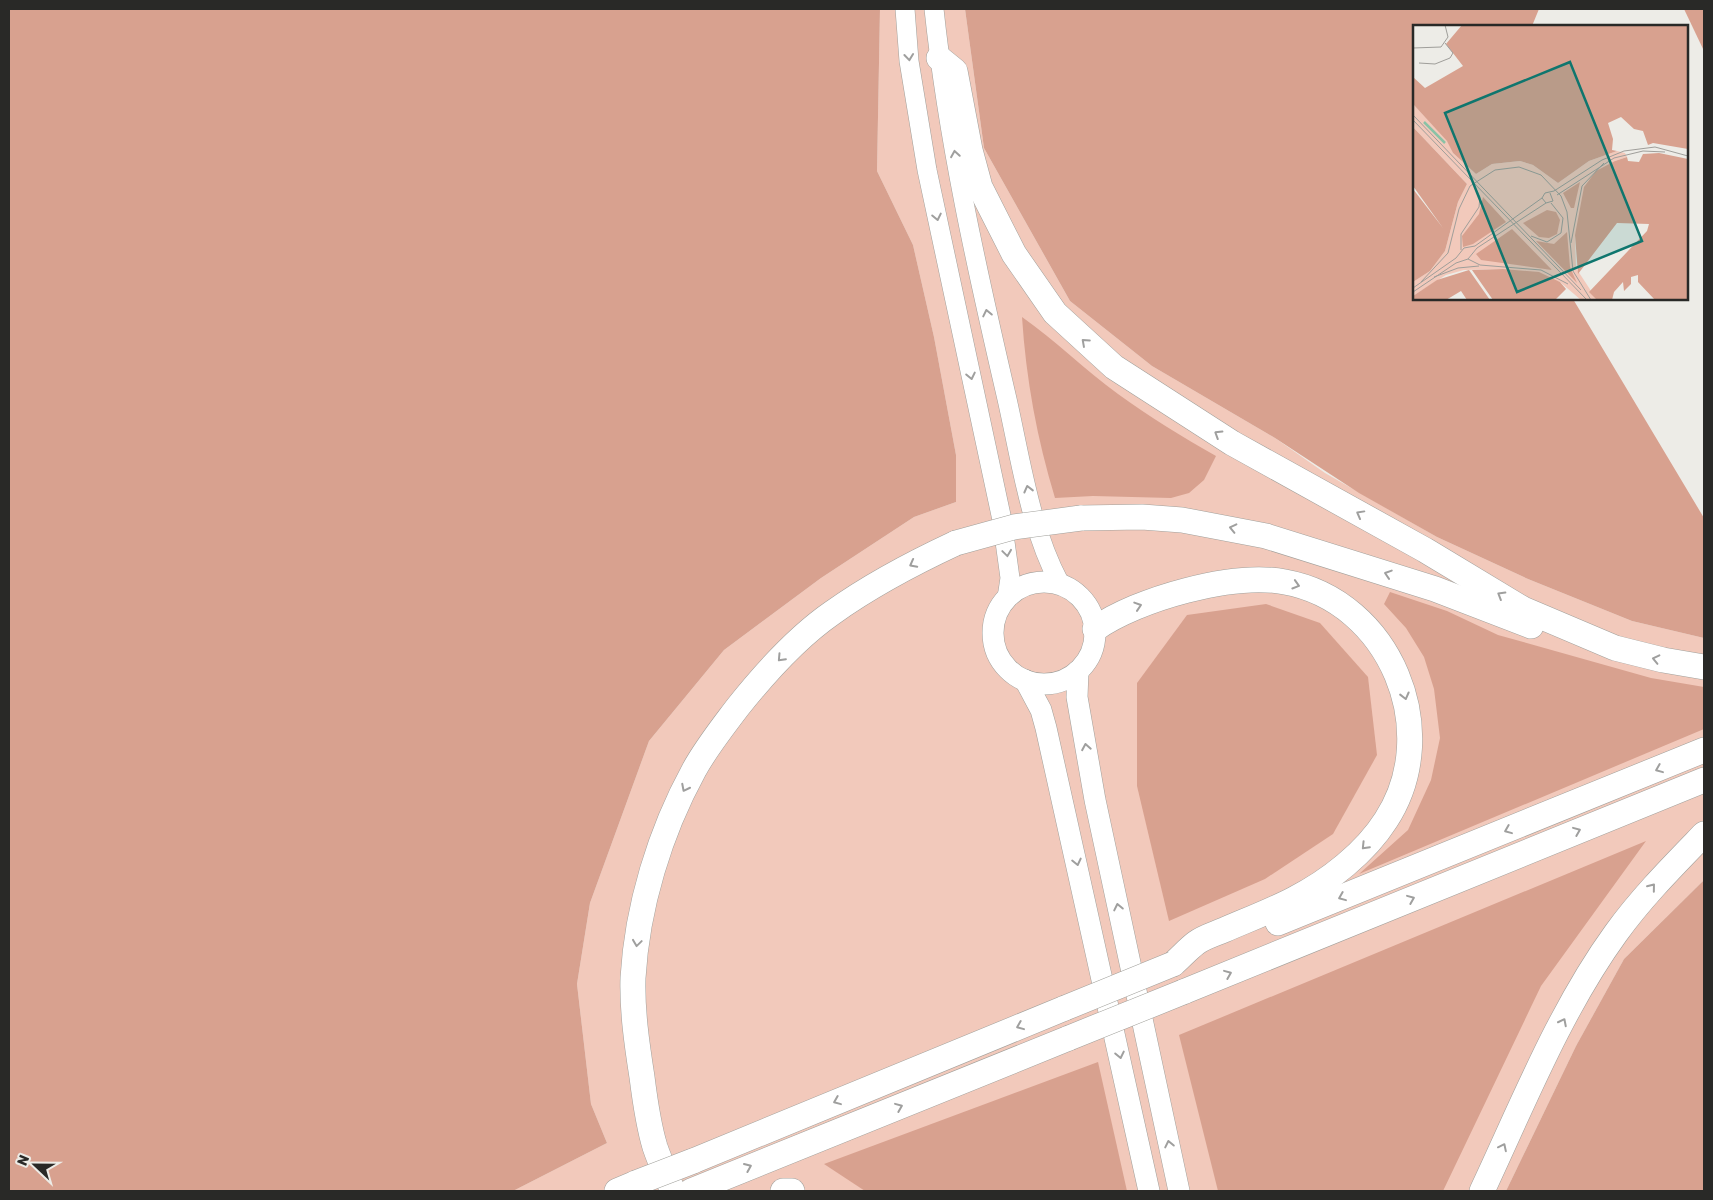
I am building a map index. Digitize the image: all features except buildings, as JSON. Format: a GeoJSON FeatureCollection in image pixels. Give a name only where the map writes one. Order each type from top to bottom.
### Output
{"type":"FeatureCollection","features":[{"type":"Feature","properties":{"kind":"highway"},"geometry":{"type":"LineString","coordinates":[[939,58],[955,71],[970,150],[980,187],[1014,254],[1055,313],[1114,367],[1232,443],[1425,550],[1524,609],[1608,645],[1663,660],[1704,667]]}},
{"type":"Feature","properties":{"kind":"highway"},"geometry":{"type":"LineString","coordinates":[[673,1191],[656,1148],[647,1112],[635,1033],[633,980],[637,940],[650,883],[663,840],[678,803],[712,741],[752,689],[788,651],[831,614],[888,577],[956,543],[1014,527],[1081,518],[1142,517],[1182,520],[1266,536],[1435,589],[1510,619],[1594,646],[1608,645]]}},
{"type":"Feature","properties":{"kind":"highway"},"geometry":{"type":"LineString","coordinates":[[1095,629],[1126,610],[1184,592],[1232,581],[1285,582],[1329,599],[1366,627],[1380,643],[1394,666],[1402,686],[1408,711],[1410,746],[1401,789],[1386,819],[1366,845],[1321,883],[1294,899],[1197,942],[1173,964]]}},
{"type":"Feature","properties":{"kind":"highway"},"geometry":{"type":"LineString","coordinates":[[627,1187],[1704,750]]}},
{"type":"Feature","properties":{"kind":"highway"},"geometry":{"type":"LineString","coordinates":[[697,1189],[1704,780]]}},
{"type":"Feature","properties":{"kind":"highway"},"geometry":{"type":"LineString","coordinates":[[1482,1191],[1575,1000],[1615,934],[1656,882],[1704,834]]}},
{"type":"Feature","properties":{"kind":"highway"},"geometry":{"type":"LineString","coordinates":[[783,1191],[792,1191]]}},
{"type":"Feature","properties":{"kind":"main road"},"geometry":{"type":"LineString","coordinates":[[905,9],[910,61],[927,170],[1002,520],[1010,578],[1007,598],[995,619],[994,644],[1005,666],[1025,680],[1047,684],[1058,682],[1078,671],[1088,659],[1094,645],[1095,629],[1092,614],[1084,601],[1073,591],[1060,584],[1037,582],[1026,585],[1007,598]]}},
{"type":"Feature","properties":{"kind":"main road"},"geometry":{"type":"LineString","coordinates":[[934,9],[939,58],[960,187],[1043,546],[1060,584]]}},
{"type":"Feature","properties":{"kind":"main road"},"geometry":{"type":"LineString","coordinates":[[1078,671],[1077,697],[1095,800],[1179,1191]]}},
{"type":"Feature","properties":{"kind":"main road"},"geometry":{"type":"LineString","coordinates":[[1025,680],[1041,710],[1046,728],[1149,1191]]}},
{"type":"Feature","properties":{"kind":"shaded area"},"geometry":{"type":"Polygon","coordinates":[[[9,9],[880,9],[877,171],[913,245],[934,337],[956,455],[956,502],[914,517],[821,578],[724,650],[649,741],[590,903],[577,984],[591,1104],[607,1143],[513,1191],[9,1191],[9,9]]]}},
{"type":"Feature","properties":{"kind":"shaded area"},"geometry":{"type":"Polygon","coordinates":[[[880,9],[965,9],[984,148],[1070,301],[1152,366],[1275,438],[1325,473],[1437,537],[1528,579],[1632,621],[1704,638],[1704,880],[1624,959],[1576,1046],[1506,1191],[513,1191],[607,1143],[591,1104],[577,984],[590,903],[649,741],[724,650],[821,578],[914,517],[956,502],[956,455],[934,337],[913,245],[877,171],[880,9]]]}},
{"type":"Feature","properties":{"kind":"shaded area"},"geometry":{"type":"Polygon","coordinates":[[[965,9],[1539,9],[1532,25],[1413,25],[1413,300],[1574,300],[1704,518],[1704,638],[1632,621],[1528,579],[1437,537],[1359,493],[1275,438],[1152,366],[1070,301],[984,148],[965,9]]]}},
{"type":"Feature","properties":{"kind":"shaded area"},"geometry":{"type":"Polygon","coordinates":[[[1684,9],[1704,9],[1704,51],[1684,9]]]}},
{"type":"Feature","properties":{"kind":"shaded area"},"geometry":{"type":"Polygon","coordinates":[[[1022,317],[1118,394],[1166,427],[1216,456],[1204,480],[1189,493],[1171,498],[1093,496],[1055,498],[1033,409],[1022,317]]]}},
{"type":"Feature","properties":{"kind":"shaded area"},"geometry":{"type":"Polygon","coordinates":[[[1390,592],[1447,611],[1498,635],[1651,678],[1704,687],[1704,729],[1359,874],[1408,830],[1431,780],[1440,738],[1434,689],[1424,657],[1406,628],[1384,604],[1390,592]]]}},
{"type":"Feature","properties":{"kind":"shaded area"},"geometry":{"type":"Polygon","coordinates":[[[1266,604],[1320,623],[1368,677],[1377,755],[1333,834],[1265,879],[1169,921],[1137,786],[1137,683],[1187,615],[1266,604]]]}},
{"type":"Feature","properties":{"kind":"shaded area"},"geometry":{"type":"Polygon","coordinates":[[[1646,841],[1541,986],[1443,1191],[1218,1191],[1179,1035],[1646,841]]]}},
{"type":"Feature","properties":{"kind":"shaded area"},"geometry":{"type":"Polygon","coordinates":[[[1704,880],[1704,1191],[1506,1191],[1576,1046],[1624,959],[1704,880]]]}},
{"type":"Feature","properties":{"kind":"shaded area"},"geometry":{"type":"Polygon","coordinates":[[[1098,1062],[1127,1191],[865,1191],[824,1164],[1098,1062]]]}}]}
